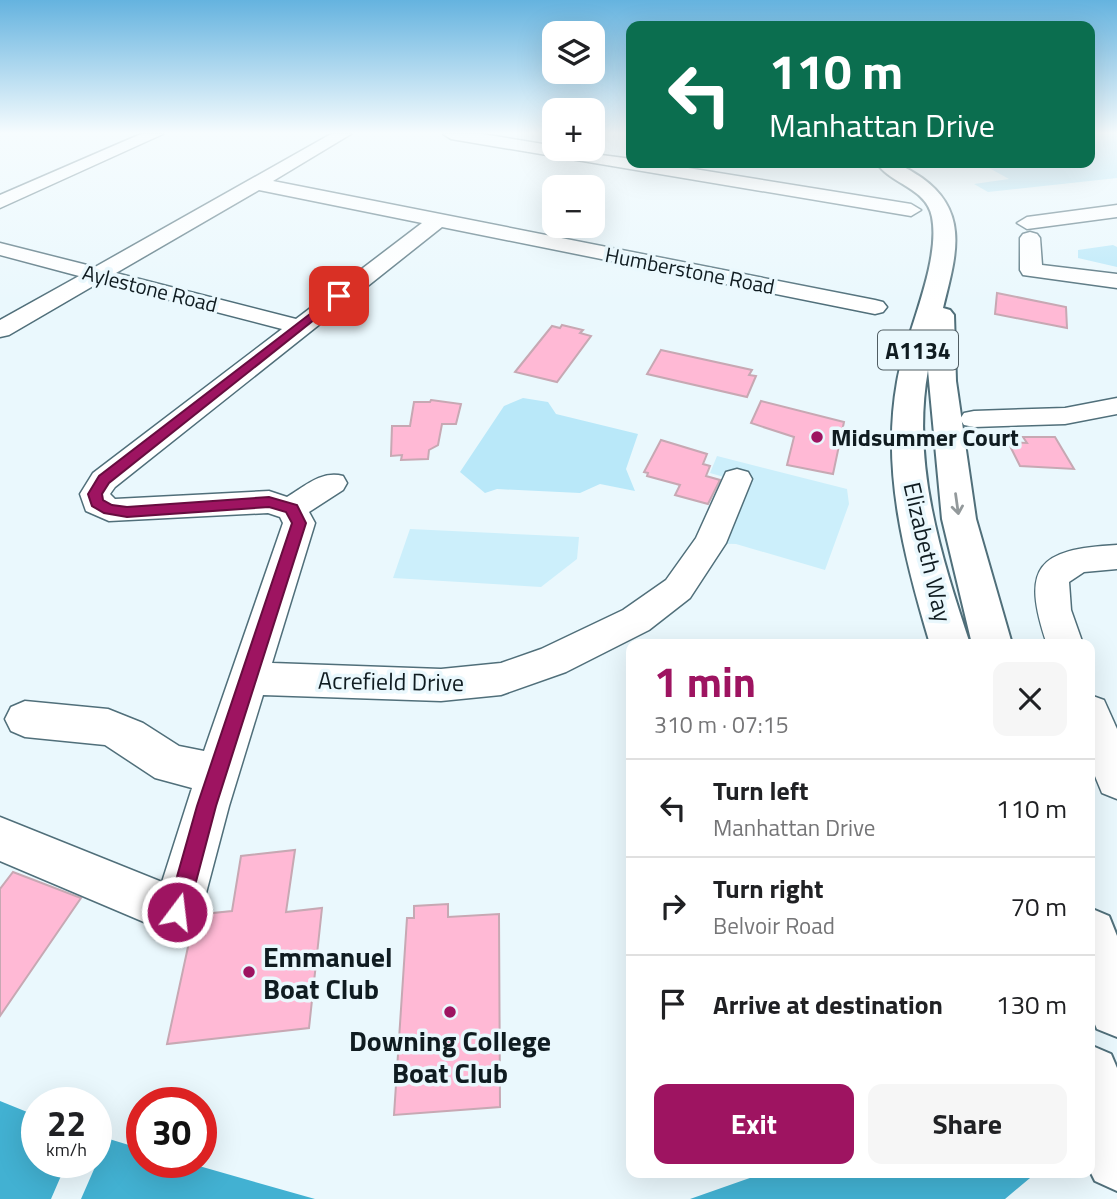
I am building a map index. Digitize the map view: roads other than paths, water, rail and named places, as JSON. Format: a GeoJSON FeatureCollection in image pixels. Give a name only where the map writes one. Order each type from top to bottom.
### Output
{"type":"FeatureCollection","features":[{"type":"Feature","properties":{"kind":"main road","name":"Elizabeth Way"},"geometry":{"type":"LineString","coordinates":[[922,190],[936,203],[943,215],[942,254],[912,380],[906,434],[912,502],[928,572],[948,639]]}},
{"type":"Feature","properties":{"kind":"main road","name":"Elizabeth Way"},"geometry":{"type":"LineString","coordinates":[[942,254],[946,270],[941,312],[942,381],[959,519],[991,639]]}},
{"type":"Feature","properties":{"kind":"main road"},"geometry":{"type":"LineString","coordinates":[[1095,949],[1117,1009]]}},
{"type":"Feature","properties":{"kind":"main road"},"geometry":{"type":"LineString","coordinates":[[1095,1091],[1117,1159]]}},
{"type":"Feature","properties":{"kind":"street"},"geometry":{"type":"LineString","coordinates":[[0,202],[27,190]]}},
{"type":"Feature","properties":{"kind":"street"},"geometry":{"type":"LineString","coordinates":[[0,330],[247,190]]}},
{"type":"Feature","properties":{"kind":"street","name":"Humberstone Road"},"geometry":{"type":"LineString","coordinates":[[288,190],[875,307]]}},
{"type":"Feature","properties":{"kind":"street"},"geometry":{"type":"LineString","coordinates":[[790,190],[911,210]]}},
{"type":"Feature","properties":{"kind":"street"},"geometry":{"type":"LineString","coordinates":[[1029,234],[1117,211]]}},
{"type":"Feature","properties":{"kind":"street"},"geometry":{"type":"LineString","coordinates":[[0,839],[177,912],[217,773],[299,523],[292,509],[269,502],[127,512],[109,510],[97,503],[95,494],[104,480],[438,220]]}},
{"type":"Feature","properties":{"kind":"street"},"geometry":{"type":"LineString","coordinates":[[1029,234],[1047,243],[1064,238]]}},
{"type":"Feature","properties":{"kind":"street"},"geometry":{"type":"LineString","coordinates":[[1029,234],[1031,270],[1117,281]]}},
{"type":"Feature","properties":{"kind":"street","name":"Aylestone Road"},"geometry":{"type":"LineString","coordinates":[[0,248],[300,327]]}},
{"type":"Feature","properties":{"kind":"street"},"geometry":{"type":"LineString","coordinates":[[942,381],[989,409],[1017,417]]}},
{"type":"Feature","properties":{"kind":"street"},"geometry":{"type":"LineString","coordinates":[[974,419],[1065,416],[1117,406]]}},
{"type":"Feature","properties":{"kind":"street","name":"Acrefield Drive"},"geometry":{"type":"LineString","coordinates":[[250,678],[441,685],[501,679],[553,661],[636,620],[678,589],[710,543],[737,478]]}},
{"type":"Feature","properties":{"kind":"street"},"geometry":{"type":"LineString","coordinates":[[292,509],[332,483]]}},
{"type":"Feature","properties":{"kind":"street"},"geometry":{"type":"LineString","coordinates":[[1063,639],[1053,610],[1052,578],[1065,564],[1082,559],[1117,557]]}},
{"type":"Feature","properties":{"kind":"street"},"geometry":{"type":"LineString","coordinates":[[25,719],[108,727],[129,736],[170,764],[217,773]]}},
{"type":"Feature","properties":{"kind":"street"},"geometry":{"type":"LineString","coordinates":[[1095,724],[1117,779]]}},
{"type":"Feature","properties":{"kind":"water"},"geometry":{"type":"Polygon","coordinates":[[[0,1101],[21,1110],[21,1178],[112,1178],[112,1140],[126,1144],[126,1178],[217,1178],[217,1171],[315,1199],[0,1199],[0,1101]]]}},
{"type":"Feature","properties":{"kind":"water"},"geometry":{"type":"Polygon","coordinates":[[[750,1178],[1030,1178],[1005,1199],[690,1199],[750,1178]]]}},
{"type":"Feature","properties":{"kind":"place","name":"Midsummer Court"},"geometry":{"type":"Point","coordinates":[817,437]}},
{"type":"Feature","properties":{"kind":"place","name":"Emmanuel Boat Club"},"geometry":{"type":"Point","coordinates":[249,972]}},
{"type":"Feature","properties":{"kind":"place","name":"Downing College Boat Club"},"geometry":{"type":"Point","coordinates":[450,1012]}}]}
